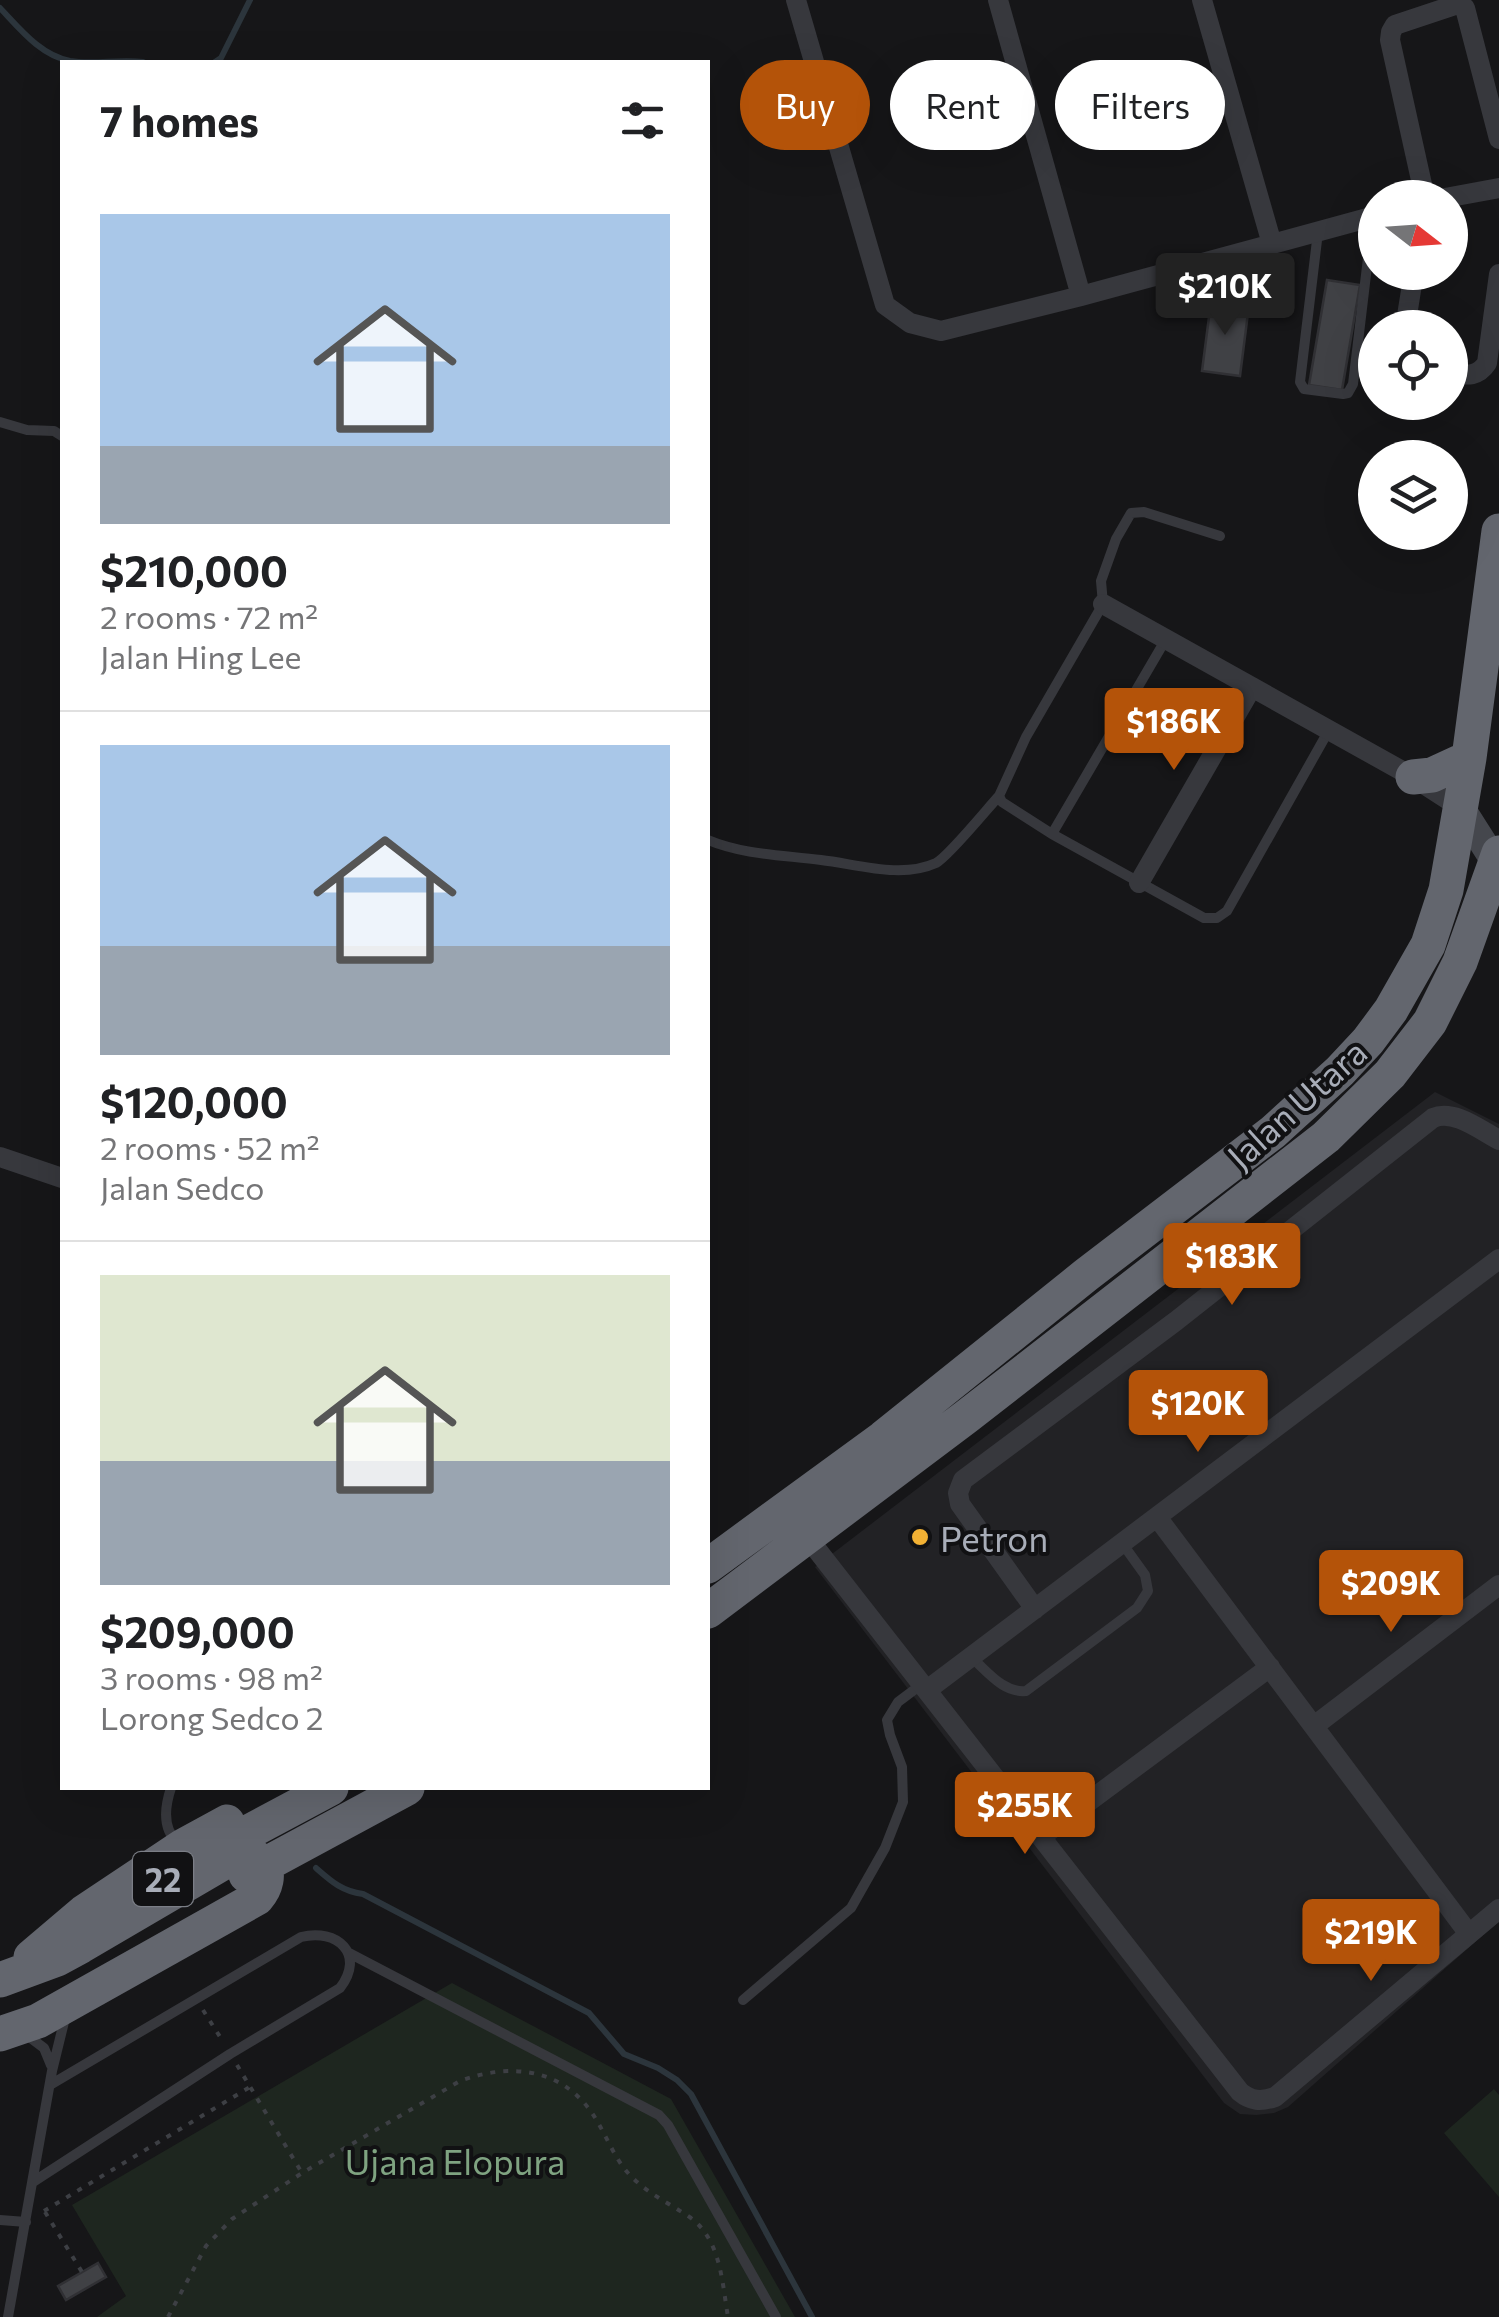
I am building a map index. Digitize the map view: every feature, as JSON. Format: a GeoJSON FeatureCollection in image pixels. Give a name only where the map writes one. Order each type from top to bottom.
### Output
{"type":"FeatureCollection","features":[{"type":"Feature","properties":{"kind":"highway","name":"Jalan Utara"},"geometry":{"type":"LineString","coordinates":[[710,1564],[898,1426],[1273,1132],[1340,1071],[1391,1010],[1428,945],[1446,890],[1469,758],[1499,531]]}},
{"type":"Feature","properties":{"kind":"highway"},"geometry":{"type":"LineString","coordinates":[[1412,777],[1432,774],[1469,758]]}},
{"type":"Feature","properties":{"kind":"highway","name":"Jalan Utara"},"geometry":{"type":"LineString","coordinates":[[723,1596],[966,1417],[1311,1148],[1378,1086],[1430,1022],[1444,996],[1498,856]]}},
{"type":"Feature","properties":{"kind":"highway"},"geometry":{"type":"LineString","coordinates":[[710,1540],[796,1499]]}},
{"type":"Feature","properties":{"kind":"highway"},"geometry":{"type":"LineString","coordinates":[[8,1974],[84,1912],[183,1846],[286,1790]]}},
{"type":"Feature","properties":{"kind":"highway","name":"22"},"geometry":{"type":"LineString","coordinates":[[8,1974],[214,1850],[327,1790]]}},
{"type":"Feature","properties":{"kind":"highway","name":"22"},"geometry":{"type":"LineString","coordinates":[[6,2028],[264,1864],[403,1790]]}},
{"type":"Feature","properties":{"kind":"highway"},"geometry":{"type":"LineString","coordinates":[[6,2028],[38,2022],[257,1898],[267,1878],[264,1864],[247,1854],[233,1857],[57,1959],[8,1974]]}},
{"type":"Feature","properties":{"kind":"main road"},"geometry":{"type":"LineString","coordinates":[[1461,808],[1498,856]]}},
{"type":"Feature","properties":{"kind":"street"},"geometry":{"type":"LineString","coordinates":[[796,0],[885,305],[910,323],[941,331],[1358,221]]}},
{"type":"Feature","properties":{"kind":"street"},"geometry":{"type":"LineString","coordinates":[[998,0],[1082,296]]}},
{"type":"Feature","properties":{"kind":"street"},"geometry":{"type":"LineString","coordinates":[[1202,0],[1272,244]]}},
{"type":"Feature","properties":{"kind":"street"},"geometry":{"type":"LineString","coordinates":[[1421,180],[1390,40],[1396,25],[1458,4],[1465,8],[1499,139]]}},
{"type":"Feature","properties":{"kind":"street"},"geometry":{"type":"LineString","coordinates":[[1468,194],[1499,188]]}},
{"type":"Feature","properties":{"kind":"street"},"geometry":{"type":"LineString","coordinates":[[1468,375],[1481,372],[1487,363],[1499,274]]}},
{"type":"Feature","properties":{"kind":"street"},"geometry":{"type":"LineString","coordinates":[[1103,604],[1461,808]]}},
{"type":"Feature","properties":{"kind":"street"},"geometry":{"type":"LineString","coordinates":[[1139,883],[1252,687]]}},
{"type":"Feature","properties":{"kind":"street"},"geometry":{"type":"LineString","coordinates":[[1034,1609],[960,1504],[962,1480],[1176,1321],[1433,1118],[1451,1115],[1499,1140]]}},
{"type":"Feature","properties":{"kind":"street"},"geometry":{"type":"LineString","coordinates":[[0,1157],[60,1177]]}},
{"type":"Feature","properties":{"kind":"street"},"geometry":{"type":"LineString","coordinates":[[924,1687],[972,1657],[1499,1259]]}},
{"type":"Feature","properties":{"kind":"street"},"geometry":{"type":"LineString","coordinates":[[1157,1516],[1469,1934]]}},
{"type":"Feature","properties":{"kind":"street"},"geometry":{"type":"LineString","coordinates":[[808,1537],[1248,2098],[1274,2097],[1499,1909]]}},
{"type":"Feature","properties":{"kind":"street"},"geometry":{"type":"LineString","coordinates":[[1314,1726],[1499,1585]]}},
{"type":"Feature","properties":{"kind":"street"},"geometry":{"type":"LineString","coordinates":[[1041,1837],[1270,1667]]}},
{"type":"Feature","properties":{"kind":"lane"},"geometry":{"type":"LineString","coordinates":[[1318,232],[1300,382],[1304,388],[1348,392],[1364,290]]}},
{"type":"Feature","properties":{"kind":"lane"},"geometry":{"type":"LineString","coordinates":[[0,422],[27,430],[54,430],[60,434]]}},
{"type":"Feature","properties":{"kind":"lane"},"geometry":{"type":"LineString","coordinates":[[710,841],[728,849],[886,870],[938,862],[999,796],[1026,737],[1103,604],[1101,581],[1116,539],[1131,513],[1144,512],[1220,536]]}},
{"type":"Feature","properties":{"kind":"lane"},"geometry":{"type":"LineString","coordinates":[[1052,834],[1166,639]]}},
{"type":"Feature","properties":{"kind":"lane"},"geometry":{"type":"LineString","coordinates":[[999,796],[1002,802],[1052,834],[1139,883],[1204,918],[1217,918],[1227,912],[1329,730]]}},
{"type":"Feature","properties":{"kind":"lane"},"geometry":{"type":"LineString","coordinates":[[972,1657],[999,1683],[1013,1692],[1026,1692],[1137,1608],[1148,1590],[1145,1574],[1122,1543]]}},
{"type":"Feature","properties":{"kind":"lane"},"geometry":{"type":"LineString","coordinates":[[743,2000],[851,1908],[904,1802],[902,1767],[887,1720],[898,1702],[924,1687]]}},
{"type":"Feature","properties":{"kind":"lane"},"geometry":{"type":"LineString","coordinates":[[171,1790],[165,1814],[172,1838],[183,1846]]}},
{"type":"Feature","properties":{"kind":"lane"},"geometry":{"type":"LineString","coordinates":[[33,2182],[340,1988],[352,1965],[350,1954],[334,1939],[311,1934],[301,1937],[50,2084]]}},
{"type":"Feature","properties":{"kind":"lane"},"geometry":{"type":"LineString","coordinates":[[350,1954],[658,2115],[668,2126],[776,2317]]}},
{"type":"Feature","properties":{"kind":"lane"},"geometry":{"type":"LineString","coordinates":[[8,2317],[52,2071],[69,2002]]}},
{"type":"Feature","properties":{"kind":"lane"},"geometry":{"type":"LineString","coordinates":[[6,2028],[44,2048],[52,2071]]}},
{"type":"Feature","properties":{"kind":"lane"},"geometry":{"type":"LineString","coordinates":[[0,2220],[26,2222]]}},
{"type":"Feature","properties":{"kind":"path"},"geometry":{"type":"LineString","coordinates":[[195,1997],[302,2172]]}},
{"type":"Feature","properties":{"kind":"path"},"geometry":{"type":"LineString","coordinates":[[168,2317],[206,2246],[232,2219],[302,2172],[460,2081],[483,2073],[514,2070],[545,2075],[570,2090],[591,2111],[624,2169],[642,2188],[693,2220],[709,2237],[718,2259],[728,2317]]}},
{"type":"Feature","properties":{"kind":"path"},"geometry":{"type":"LineString","coordinates":[[26,2222],[250,2087]]}},
{"type":"Feature","properties":{"kind":"path"},"geometry":{"type":"LineString","coordinates":[[44,2211],[82,2272]]}},
{"type":"Feature","properties":{"kind":"shaded area"},"geometry":{"type":"Polygon","coordinates":[[[1435,1092],[1499,1124],[1499,1921],[1288,2107],[1274,2113],[1240,2114],[1224,2103],[815,1567],[1435,1092]]]}},
{"type":"Feature","properties":{"kind":"green space","name":"Ujana Elopura"},"geometry":{"type":"Polygon","coordinates":[[[452,1983],[671,2099],[795,2317],[97,2317],[126,2296],[72,2205],[452,1983]]]}},
{"type":"Feature","properties":{"kind":"green space"},"geometry":{"type":"Polygon","coordinates":[[[1494,2089],[1499,2095],[1499,2197],[1444,2133],[1494,2089]]]}},
{"type":"Feature","properties":{"kind":"building"},"geometry":{"type":"Polygon","coordinates":[[[1327,280],[1358,285],[1342,390],[1309,385],[1327,280]]]}},
{"type":"Feature","properties":{"kind":"building"},"geometry":{"type":"Polygon","coordinates":[[[1220,294],[1240,296],[1238,312],[1248,313],[1240,376],[1202,371],[1210,309],[1218,309],[1220,294]]]}},
{"type":"Feature","properties":{"kind":"building"},"geometry":{"type":"Polygon","coordinates":[[[98,2263],[106,2277],[66,2300],[58,2286],[98,2263]]]}},
{"type":"Feature","properties":{"kind":"waterway"},"geometry":{"type":"LineString","coordinates":[[218,60],[250,0]]}},
{"type":"Feature","properties":{"kind":"waterway"},"geometry":{"type":"LineString","coordinates":[[0,8],[31,40],[66,60]]}},
{"type":"Feature","properties":{"kind":"waterway"},"geometry":{"type":"LineString","coordinates":[[316,1868],[343,1888],[363,1894],[589,2013],[624,2054],[677,2080],[691,2094],[812,2317]]}},
{"type":"Feature","properties":{"kind":"place","name":"Petron"},"geometry":{"type":"Point","coordinates":[920,1537]}}]}
